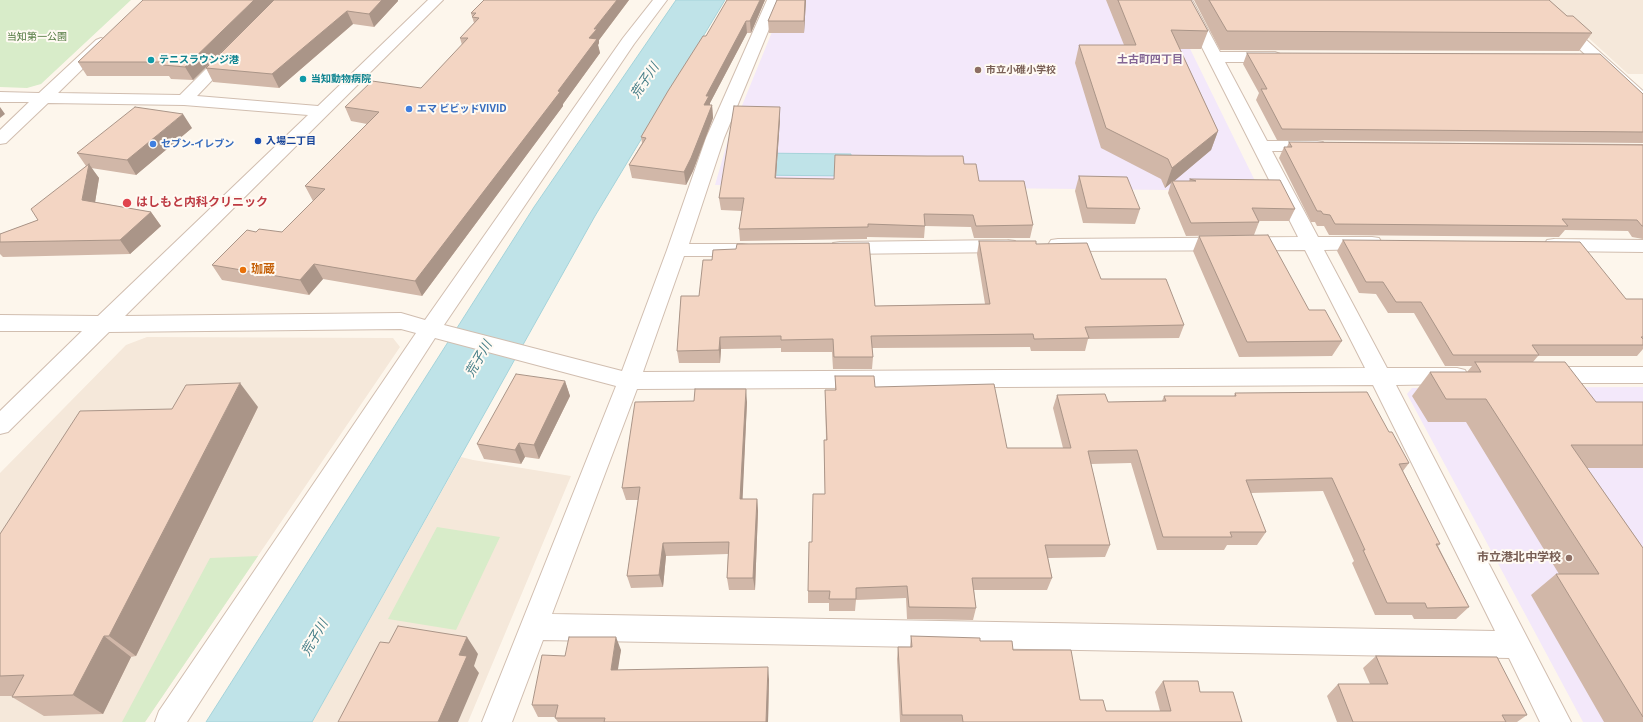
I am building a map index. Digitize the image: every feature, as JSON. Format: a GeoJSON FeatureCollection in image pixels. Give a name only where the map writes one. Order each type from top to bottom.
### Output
{"type":"FeatureCollection","features":[{"type":"Feature","properties":{"kind":"street"},"geometry":{"type":"LineString","coordinates":[[0,425],[436,0]]}},
{"type":"Feature","properties":{"kind":"street"},"geometry":{"type":"LineString","coordinates":[[170,722],[437,330],[628,41],[660,0]]}},
{"type":"Feature","properties":{"kind":"street"},"geometry":{"type":"LineString","coordinates":[[497,722],[629,381],[677,250],[715,138],[774,0]]}},
{"type":"Feature","properties":{"kind":"street"},"geometry":{"type":"LineString","coordinates":[[1185,0],[1380,376],[1556,722]]}},
{"type":"Feature","properties":{"kind":"street"},"geometry":{"type":"LineString","coordinates":[[1534,0],[1643,100]]}},
{"type":"Feature","properties":{"kind":"street"},"geometry":{"type":"LineString","coordinates":[[0,139],[113,32]]}},
{"type":"Feature","properties":{"kind":"street"},"geometry":{"type":"LineString","coordinates":[[184,100],[239,44]]}},
{"type":"Feature","properties":{"kind":"street"},"geometry":{"type":"LineString","coordinates":[[1214,57],[1286,57]]}},
{"type":"Feature","properties":{"kind":"street"},"geometry":{"type":"LineString","coordinates":[[1574,58],[1598,58]]}},
{"type":"Feature","properties":{"kind":"street"},"geometry":{"type":"LineString","coordinates":[[0,97],[184,100],[322,111]]}},
{"type":"Feature","properties":{"kind":"street"},"geometry":{"type":"LineString","coordinates":[[1260,146],[1332,146]]}},
{"type":"Feature","properties":{"kind":"street"},"geometry":{"type":"LineString","coordinates":[[820,248],[1310,242],[1389,243]]}},
{"type":"Feature","properties":{"kind":"street"},"geometry":{"type":"LineString","coordinates":[[1540,245],[1643,246]]}},
{"type":"Feature","properties":{"kind":"street"},"geometry":{"type":"LineString","coordinates":[[677,250],[756,249]]}},
{"type":"Feature","properties":{"kind":"street"},"geometry":{"type":"LineString","coordinates":[[0,323],[103,324],[401,321],[629,381],[1476,376]]}},
{"type":"Feature","properties":{"kind":"street"},"geometry":{"type":"LineString","coordinates":[[1524,376],[1643,375]]}},
{"type":"Feature","properties":{"kind":"street"},"geometry":{"type":"LineString","coordinates":[[535,627],[1517,645]]}},
{"type":"Feature","properties":{"kind":"shaded area","name":"市立小碓小学校"},"geometry":{"type":"Polygon","coordinates":[[[785,0],[1166,0],[1260,191],[715,185],[728,140],[785,0]]]}},
{"type":"Feature","properties":{"kind":"shaded area"},"geometry":{"type":"Polygon","coordinates":[[[1547,0],[1643,0],[1643,74],[1628,74],[1547,0]]]}},
{"type":"Feature","properties":{"kind":"shaded area"},"geometry":{"type":"Polygon","coordinates":[[[147,337],[393,338],[400,347],[145,722],[0,722],[0,473],[126,345],[147,337]]]}},
{"type":"Feature","properties":{"kind":"shaded area","name":"市立港北中学校"},"geometry":{"type":"Polygon","coordinates":[[[1643,387],[1643,722],[1583,722],[1407,394],[1412,388],[1643,387]]]}},
{"type":"Feature","properties":{"kind":"shaded area"},"geometry":{"type":"Polygon","coordinates":[[[461,457],[571,476],[468,722],[312,722],[461,457]]]}},
{"type":"Feature","properties":{"kind":"green space","name":"当知第一公園"},"geometry":{"type":"Polygon","coordinates":[[[0,0],[131,0],[41,84],[27,88],[0,87],[0,0]]]}},
{"type":"Feature","properties":{"kind":"green space"},"geometry":{"type":"Polygon","coordinates":[[[437,527],[500,537],[456,630],[388,619],[437,527]]]}},
{"type":"Feature","properties":{"kind":"green space"},"geometry":{"type":"Polygon","coordinates":[[[258,556],[145,722],[122,722],[210,558],[258,556]]]}},
{"type":"Feature","properties":{"kind":"water","name":"荒子川"},"geometry":{"type":"Polygon","coordinates":[[[676,0],[725,0],[595,216],[312,722],[206,722],[534,207],[676,0]]]}},
{"type":"Feature","properties":{"kind":"water"},"geometry":{"type":"Polygon","coordinates":[[[753,153],[851,154],[851,176],[751,175],[753,153]]]}},
{"type":"Feature","properties":{"kind":"building","name":"テニスラウンジ港"},"geometry":{"type":"Polygon","coordinates":[[[143,0],[254,0],[185,67],[163,65],[166,62],[78,62],[143,0]]]}},
{"type":"Feature","properties":{"kind":"building"},"geometry":{"type":"Polygon","coordinates":[[[274,0],[382,0],[369,14],[347,11],[272,74],[206,68],[274,0]]]}},
{"type":"Feature","properties":{"kind":"building"},"geometry":{"type":"Polygon","coordinates":[[[484,0],[617,0],[594,29],[597,29],[589,38],[597,39],[558,91],[560,92],[415,281],[314,264],[300,280],[212,265],[247,230],[256,232],[259,229],[282,232],[325,189],[305,186],[379,112],[345,107],[372,81],[421,88],[468,38],[460,38],[479,18],[472,17],[476,13],[471,13],[484,0]]]}},
{"type":"Feature","properties":{"kind":"building"},"geometry":{"type":"Polygon","coordinates":[[[727,0],[760,0],[750,21],[746,21],[706,96],[709,96],[704,105],[712,105],[684,172],[629,165],[646,138],[641,137],[668,91],[703,36],[706,36],[727,0]]]}},
{"type":"Feature","properties":{"kind":"building"},"geometry":{"type":"Polygon","coordinates":[[[777,0],[805,0],[804,21],[768,21],[777,0]]]}},
{"type":"Feature","properties":{"kind":"building"},"geometry":{"type":"Polygon","coordinates":[[[1118,0],[1191,0],[1208,31],[1171,30],[1218,131],[1172,168],[1168,159],[1106,128],[1079,45],[1136,45],[1118,0]]]}},
{"type":"Feature","properties":{"kind":"building"},"geometry":{"type":"Polygon","coordinates":[[[1209,0],[1549,0],[1567,16],[1573,16],[1592,33],[1227,31],[1209,0]]]}},
{"type":"Feature","properties":{"kind":"building"},"geometry":{"type":"Polygon","coordinates":[[[1247,53],[1600,54],[1643,94],[1643,132],[1282,129],[1261,89],[1267,89],[1247,53]]]}},
{"type":"Feature","properties":{"kind":"building"},"geometry":{"type":"Polygon","coordinates":[[[734,106],[780,107],[775,178],[834,179],[835,155],[963,156],[964,164],[976,164],[979,181],[1024,181],[1033,225],[976,226],[973,215],[924,214],[925,226],[868,224],[868,227],[739,229],[744,198],[719,198],[734,106]]]}},
{"type":"Feature","properties":{"kind":"building"},"geometry":{"type":"Polygon","coordinates":[[[135,107],[183,114],[127,160],[77,153],[135,107]]]}},
{"type":"Feature","properties":{"kind":"building"},"geometry":{"type":"Polygon","coordinates":[[[1289,142],[1643,145],[1643,226],[1637,220],[1562,219],[1568,226],[1335,224],[1330,215],[1317,211],[1284,147],[1292,147],[1289,142]]]}},
{"type":"Feature","properties":{"kind":"building"},"geometry":{"type":"Polygon","coordinates":[[[89,164],[82,200],[151,212],[120,240],[0,242],[0,234],[38,220],[31,209],[89,164]]]}},
{"type":"Feature","properties":{"kind":"building"},"geometry":{"type":"Polygon","coordinates":[[[1079,176],[1127,177],[1140,209],[1087,208],[1079,176]]]}},
{"type":"Feature","properties":{"kind":"building"},"geometry":{"type":"Polygon","coordinates":[[[1190,179],[1280,180],[1295,209],[1252,208],[1259,222],[1191,223],[1172,181],[1196,181],[1190,179]]]}},
{"type":"Feature","properties":{"kind":"building"},"geometry":{"type":"Polygon","coordinates":[[[1268,235],[1309,310],[1325,310],[1342,341],[1247,342],[1199,236],[1268,235]]]}},
{"type":"Feature","properties":{"kind":"building"},"geometry":{"type":"Polygon","coordinates":[[[1343,240],[1580,242],[1626,299],[1643,299],[1643,337],[1641,337],[1643,339],[1643,345],[1532,345],[1539,355],[1453,355],[1421,302],[1396,302],[1383,282],[1366,282],[1343,240]]]}},
{"type":"Feature","properties":{"kind":"building"},"geometry":{"type":"Polygon","coordinates":[[[979,241],[1036,241],[1036,244],[1087,243],[1101,279],[1166,279],[1184,325],[1085,327],[1089,338],[1034,339],[1033,334],[871,336],[873,357],[834,357],[833,339],[781,340],[781,336],[720,337],[719,350],[677,351],[681,296],[699,296],[703,260],[712,260],[713,250],[736,249],[737,244],[869,243],[875,306],[990,304],[979,241]]]}},
{"type":"Feature","properties":{"kind":"building"},"geometry":{"type":"Polygon","coordinates":[[[1475,362],[1565,362],[1596,402],[1643,402],[1643,445],[1571,445],[1643,548],[1643,717],[1556,574],[1599,574],[1486,399],[1446,399],[1430,372],[1481,372],[1475,362]]]}},
{"type":"Feature","properties":{"kind":"building"},"geometry":{"type":"Polygon","coordinates":[[[516,374],[565,381],[534,445],[519,443],[515,450],[477,444],[516,374]]]}},
{"type":"Feature","properties":{"kind":"building"},"geometry":{"type":"Polygon","coordinates":[[[835,376],[874,376],[875,387],[994,384],[1007,448],[1071,448],[1057,395],[1105,394],[1108,402],[1166,401],[1164,396],[1236,396],[1235,393],[1367,392],[1389,432],[1392,432],[1409,463],[1399,464],[1440,544],[1436,544],[1469,607],[1427,608],[1425,603],[1387,603],[1363,550],[1365,550],[1332,478],[1246,480],[1266,532],[1230,532],[1232,537],[1163,537],[1137,450],[1088,451],[1110,545],[1045,545],[1052,578],[972,578],[976,608],[909,607],[907,586],[856,588],[856,599],[829,599],[830,591],[808,591],[809,542],[812,542],[813,494],[825,494],[824,440],[827,440],[825,390],[836,390],[835,376]]]}},
{"type":"Feature","properties":{"kind":"building"},"geometry":{"type":"Polygon","coordinates":[[[240,383],[109,636],[104,636],[73,695],[12,697],[24,675],[0,676],[0,534],[80,411],[172,409],[186,385],[240,383]]]}},
{"type":"Feature","properties":{"kind":"building"},"geometry":{"type":"Polygon","coordinates":[[[695,389],[746,389],[740,499],[757,499],[753,578],[727,578],[729,542],[663,543],[659,575],[627,576],[640,487],[622,488],[635,402],[694,401],[695,389]]]}},
{"type":"Feature","properties":{"kind":"building"},"geometry":{"type":"Polygon","coordinates":[[[398,626],[467,637],[459,655],[467,656],[438,722],[338,722],[380,642],[389,643],[398,626]]]}},
{"type":"Feature","properties":{"kind":"building"},"geometry":{"type":"Polygon","coordinates":[[[911,636],[980,638],[980,641],[1012,641],[1013,650],[1071,650],[1080,700],[1103,700],[1106,711],[1171,711],[1163,681],[1198,681],[1200,692],[1233,692],[1242,722],[963,722],[962,715],[902,715],[898,647],[912,647],[911,636]]]}},
{"type":"Feature","properties":{"kind":"building"},"geometry":{"type":"Polygon","coordinates":[[[569,637],[616,637],[611,670],[768,667],[766,722],[604,722],[605,718],[555,718],[558,705],[532,705],[542,655],[565,656],[569,637]]]}},
{"type":"Feature","properties":{"kind":"building"},"geometry":{"type":"Polygon","coordinates":[[[1376,656],[1497,657],[1527,715],[1502,715],[1506,722],[1353,722],[1338,684],[1388,684],[1376,656]]]}},
{"type":"Feature","properties":{"kind":"place","name":"テニスラウンジ港"},"geometry":{"type":"Point","coordinates":[151,60]}},
{"type":"Feature","properties":{"kind":"place","name":"市立小碓小学校"},"geometry":{"type":"Point","coordinates":[978,70]}},
{"type":"Feature","properties":{"kind":"place","name":"当知動物病院"},"geometry":{"type":"Point","coordinates":[303,79]}},
{"type":"Feature","properties":{"kind":"place","name":"エマ ビビッドVIVID"},"geometry":{"type":"Point","coordinates":[409,109]}},
{"type":"Feature","properties":{"kind":"place","name":"入場二丁目"},"geometry":{"type":"Point","coordinates":[258,141]}},
{"type":"Feature","properties":{"kind":"place","name":"セブン-イレブン"},"geometry":{"type":"Point","coordinates":[153,144]}},
{"type":"Feature","properties":{"kind":"place","name":"はしもと内科クリニック"},"geometry":{"type":"Point","coordinates":[127,203]}},
{"type":"Feature","properties":{"kind":"place","name":"珈蔵"},"geometry":{"type":"Point","coordinates":[243,270]}},
{"type":"Feature","properties":{"kind":"place","name":"市立港北中学校"},"geometry":{"type":"Point","coordinates":[1569,558]}},
{"type":"Feature","properties":{"kind":"district","name":"土古町四丁目"},"geometry":{"type":"Point","coordinates":[1150,60]}}]}
